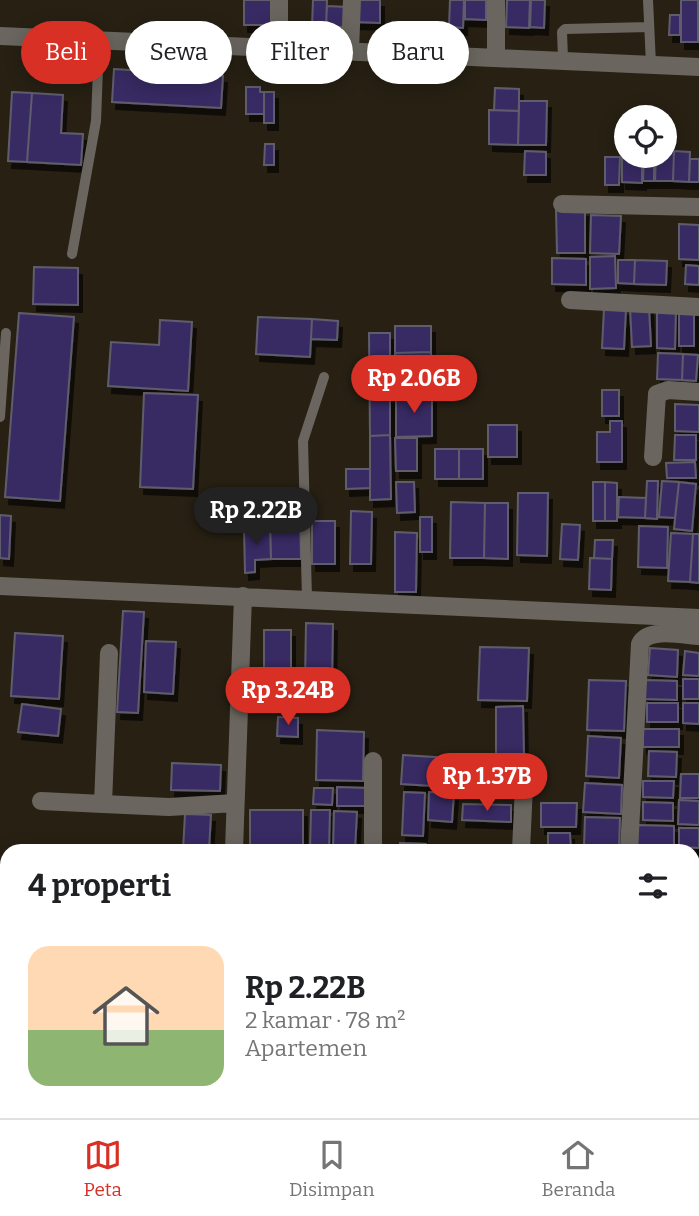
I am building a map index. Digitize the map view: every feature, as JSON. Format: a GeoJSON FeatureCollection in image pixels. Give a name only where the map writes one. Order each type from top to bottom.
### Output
{"type":"FeatureCollection","features":[{"type":"Feature","properties":{"kind":"street"},"geometry":{"type":"LineString","coordinates":[[279,0],[279,21]]}},
{"type":"Feature","properties":{"kind":"street"},"geometry":{"type":"LineString","coordinates":[[351,21],[352,0]]}},
{"type":"Feature","properties":{"kind":"street"},"geometry":{"type":"LineString","coordinates":[[496,0],[496,56]]}},
{"type":"Feature","properties":{"kind":"street"},"geometry":{"type":"LineString","coordinates":[[0,36],[21,37]]}},
{"type":"Feature","properties":{"kind":"street"},"geometry":{"type":"LineString","coordinates":[[111,41],[246,47]]}},
{"type":"Feature","properties":{"kind":"street"},"geometry":{"type":"LineString","coordinates":[[353,51],[699,66]]}},
{"type":"Feature","properties":{"kind":"street"},"geometry":{"type":"LineString","coordinates":[[562,204],[699,207]]}},
{"type":"Feature","properties":{"kind":"street"},"geometry":{"type":"LineString","coordinates":[[570,300],[699,307]]}},
{"type":"Feature","properties":{"kind":"street"},"geometry":{"type":"LineString","coordinates":[[653,457],[657,394],[668,390],[699,392]]}},
{"type":"Feature","properties":{"kind":"street"},"geometry":{"type":"LineString","coordinates":[[0,586],[699,618]]}},
{"type":"Feature","properties":{"kind":"street"},"geometry":{"type":"LineString","coordinates":[[234,844],[243,596]]}},
{"type":"Feature","properties":{"kind":"street"},"geometry":{"type":"LineString","coordinates":[[629,844],[640,644],[645,637],[653,634],[699,636]]}},
{"type":"Feature","properties":{"kind":"street"},"geometry":{"type":"LineString","coordinates":[[103,804],[109,653]]}},
{"type":"Feature","properties":{"kind":"street"},"geometry":{"type":"LineString","coordinates":[[373,761],[373,844]]}},
{"type":"Feature","properties":{"kind":"street"},"geometry":{"type":"LineString","coordinates":[[521,844],[525,764]]}},
{"type":"Feature","properties":{"kind":"street"},"geometry":{"type":"LineString","coordinates":[[41,801],[169,807],[235,803]]}},
{"type":"Feature","properties":{"kind":"lane"},"geometry":{"type":"LineString","coordinates":[[648,0],[651,64]]}},
{"type":"Feature","properties":{"kind":"lane"},"geometry":{"type":"LineString","coordinates":[[562,58],[562,32],[565,29],[649,27]]}},
{"type":"Feature","properties":{"kind":"lane"},"geometry":{"type":"LineString","coordinates":[[72,254],[96,121],[97,84]]}},
{"type":"Feature","properties":{"kind":"lane"},"geometry":{"type":"LineString","coordinates":[[0,417],[6,333]]}},
{"type":"Feature","properties":{"kind":"lane"},"geometry":{"type":"LineString","coordinates":[[307,599],[303,441],[324,377]]}},
{"type":"Feature","properties":{"kind":"building"},"geometry":{"type":"Polygon","coordinates":[[[244,0],[277,0],[277,21],[246,21],[244,25],[244,0]]]}},
{"type":"Feature","properties":{"kind":"building"},"geometry":{"type":"Polygon","coordinates":[[[313,0],[327,0],[326,21],[312,21],[313,0]]]}},
{"type":"Feature","properties":{"kind":"building"},"geometry":{"type":"Polygon","coordinates":[[[355,0],[380,0],[380,21],[354,22],[355,0]]]}},
{"type":"Feature","properties":{"kind":"building"},"geometry":{"type":"Polygon","coordinates":[[[450,0],[464,0],[463,21],[449,21],[450,0]]]}},
{"type":"Feature","properties":{"kind":"building"},"geometry":{"type":"Polygon","coordinates":[[[465,0],[486,0],[486,20],[465,19],[465,0]]]}},
{"type":"Feature","properties":{"kind":"building"},"geometry":{"type":"Polygon","coordinates":[[[507,0],[530,0],[529,28],[506,27],[507,0]]]}},
{"type":"Feature","properties":{"kind":"building"},"geometry":{"type":"Polygon","coordinates":[[[531,0],[545,0],[544,28],[530,27],[531,0]]]}},
{"type":"Feature","properties":{"kind":"building"},"geometry":{"type":"Polygon","coordinates":[[[681,0],[698,0],[698,42],[681,42],[681,0]]]}},
{"type":"Feature","properties":{"kind":"building"},"geometry":{"type":"Polygon","coordinates":[[[327,6],[348,7],[347,21],[326,21],[327,6]]]}},
{"type":"Feature","properties":{"kind":"building"},"geometry":{"type":"Polygon","coordinates":[[[670,15],[680,15],[680,35],[669,35],[670,15]]]}},
{"type":"Feature","properties":{"kind":"building"},"geometry":{"type":"Polygon","coordinates":[[[114,69],[125,70],[125,84],[222,84],[221,108],[112,102],[114,69]]]}},
{"type":"Feature","properties":{"kind":"building"},"geometry":{"type":"Polygon","coordinates":[[[246,87],[260,87],[260,92],[264,92],[264,114],[246,114],[246,87]]]}},
{"type":"Feature","properties":{"kind":"building"},"geometry":{"type":"Polygon","coordinates":[[[495,88],[519,89],[519,111],[494,110],[495,88]]]}},
{"type":"Feature","properties":{"kind":"building"},"geometry":{"type":"Polygon","coordinates":[[[12,92],[32,93],[27,162],[8,161],[12,92]]]}},
{"type":"Feature","properties":{"kind":"building"},"geometry":{"type":"Polygon","coordinates":[[[264,92],[274,92],[274,123],[264,123],[264,92]]]}},
{"type":"Feature","properties":{"kind":"building"},"geometry":{"type":"Polygon","coordinates":[[[32,93],[63,95],[61,133],[83,134],[81,165],[27,162],[32,93]]]}},
{"type":"Feature","properties":{"kind":"building"},"geometry":{"type":"Polygon","coordinates":[[[519,101],[547,101],[546,145],[518,145],[519,101]]]}},
{"type":"Feature","properties":{"kind":"building"},"geometry":{"type":"Polygon","coordinates":[[[489,110],[519,111],[518,145],[489,144],[489,110]]]}},
{"type":"Feature","properties":{"kind":"building"},"geometry":{"type":"Polygon","coordinates":[[[265,144],[274,144],[274,165],[264,165],[265,144]]]}},
{"type":"Feature","properties":{"kind":"building"},"geometry":{"type":"Polygon","coordinates":[[[525,151],[546,152],[546,175],[524,175],[525,151]]]}},
{"type":"Feature","properties":{"kind":"building"},"geometry":{"type":"Polygon","coordinates":[[[677,151],[690,152],[689,182],[673,181],[673,168],[677,168],[677,151]]]}},
{"type":"Feature","properties":{"kind":"building"},"geometry":{"type":"Polygon","coordinates":[[[605,157],[614,157],[614,168],[620,168],[619,185],[605,185],[605,157]]]}},
{"type":"Feature","properties":{"kind":"building"},"geometry":{"type":"Polygon","coordinates":[[[690,159],[699,159],[699,182],[689,182],[690,159]]]}},
{"type":"Feature","properties":{"kind":"building"},"geometry":{"type":"Polygon","coordinates":[[[622,168],[642,168],[642,183],[622,182],[622,168]]]}},
{"type":"Feature","properties":{"kind":"building"},"geometry":{"type":"Polygon","coordinates":[[[644,168],[654,168],[654,181],[643,181],[644,168]]]}},
{"type":"Feature","properties":{"kind":"building"},"geometry":{"type":"Polygon","coordinates":[[[656,168],[673,168],[673,181],[655,181],[656,168]]]}},
{"type":"Feature","properties":{"kind":"building"},"geometry":{"type":"Polygon","coordinates":[[[556,210],[585,210],[585,253],[557,253],[556,210]]]}},
{"type":"Feature","properties":{"kind":"building"},"geometry":{"type":"Polygon","coordinates":[[[591,215],[621,216],[619,254],[590,253],[591,215]]]}},
{"type":"Feature","properties":{"kind":"building"},"geometry":{"type":"Polygon","coordinates":[[[679,224],[699,225],[699,260],[679,259],[679,224]]]}},
{"type":"Feature","properties":{"kind":"building"},"geometry":{"type":"Polygon","coordinates":[[[615,256],[616,288],[590,289],[590,257],[615,256]]]}},
{"type":"Feature","properties":{"kind":"building"},"geometry":{"type":"Polygon","coordinates":[[[552,258],[586,259],[586,285],[552,284],[552,258]]]}},
{"type":"Feature","properties":{"kind":"building"},"geometry":{"type":"Polygon","coordinates":[[[618,260],[635,260],[634,284],[618,283],[618,260]]]}},
{"type":"Feature","properties":{"kind":"building"},"geometry":{"type":"Polygon","coordinates":[[[635,260],[667,261],[666,285],[634,284],[635,260]]]}},
{"type":"Feature","properties":{"kind":"building"},"geometry":{"type":"Polygon","coordinates":[[[686,265],[699,266],[699,285],[685,284],[686,265]]]}},
{"type":"Feature","properties":{"kind":"building"},"geometry":{"type":"Polygon","coordinates":[[[34,267],[78,268],[78,305],[33,304],[34,267]]]}},
{"type":"Feature","properties":{"kind":"building"},"geometry":{"type":"Polygon","coordinates":[[[649,307],[651,346],[632,347],[630,308],[649,307]]]}},
{"type":"Feature","properties":{"kind":"building"},"geometry":{"type":"Polygon","coordinates":[[[604,308],[626,309],[624,349],[602,348],[604,308]]]}},
{"type":"Feature","properties":{"kind":"building"},"geometry":{"type":"Polygon","coordinates":[[[657,308],[676,309],[675,349],[657,348],[657,308]]]}},
{"type":"Feature","properties":{"kind":"building"},"geometry":{"type":"Polygon","coordinates":[[[679,308],[694,308],[694,346],[679,346],[679,308]]]}},
{"type":"Feature","properties":{"kind":"building"},"geometry":{"type":"Polygon","coordinates":[[[19,313],[74,317],[60,501],[5,497],[19,313]]]}},
{"type":"Feature","properties":{"kind":"building"},"geometry":{"type":"Polygon","coordinates":[[[258,317],[312,319],[310,357],[256,354],[258,317]]]}},
{"type":"Feature","properties":{"kind":"building"},"geometry":{"type":"Polygon","coordinates":[[[312,319],[338,321],[337,340],[311,339],[312,319]]]}},
{"type":"Feature","properties":{"kind":"building"},"geometry":{"type":"Polygon","coordinates":[[[160,320],[192,322],[188,391],[108,386],[111,342],[159,345],[160,320]]]}},
{"type":"Feature","properties":{"kind":"building"},"geometry":{"type":"Polygon","coordinates":[[[395,326],[431,326],[431,352],[395,353],[395,326]]]}},
{"type":"Feature","properties":{"kind":"building"},"geometry":{"type":"Polygon","coordinates":[[[369,333],[390,333],[390,435],[370,436],[369,333]]]}},
{"type":"Feature","properties":{"kind":"building"},"geometry":{"type":"Polygon","coordinates":[[[431,352],[432,394],[396,394],[395,353],[431,352]]]}},
{"type":"Feature","properties":{"kind":"building"},"geometry":{"type":"Polygon","coordinates":[[[658,353],[683,354],[682,380],[657,379],[658,353]]]}},
{"type":"Feature","properties":{"kind":"building"},"geometry":{"type":"Polygon","coordinates":[[[683,354],[698,355],[696,381],[682,380],[683,354]]]}},
{"type":"Feature","properties":{"kind":"building"},"geometry":{"type":"Polygon","coordinates":[[[602,390],[619,390],[619,416],[602,416],[602,390]]]}},
{"type":"Feature","properties":{"kind":"building"},"geometry":{"type":"Polygon","coordinates":[[[144,393],[198,395],[193,489],[140,487],[144,393]]]}},
{"type":"Feature","properties":{"kind":"building"},"geometry":{"type":"Polygon","coordinates":[[[396,394],[432,394],[432,436],[396,437],[396,394]]]}},
{"type":"Feature","properties":{"kind":"building"},"geometry":{"type":"Polygon","coordinates":[[[675,404],[699,405],[699,432],[675,431],[675,404]]]}},
{"type":"Feature","properties":{"kind":"building"},"geometry":{"type":"Polygon","coordinates":[[[610,421],[622,421],[622,462],[597,462],[597,432],[610,432],[610,421]]]}},
{"type":"Feature","properties":{"kind":"building"},"geometry":{"type":"Polygon","coordinates":[[[488,425],[517,425],[517,457],[488,457],[488,425]]]}},
{"type":"Feature","properties":{"kind":"building"},"geometry":{"type":"Polygon","coordinates":[[[390,435],[391,499],[370,500],[370,436],[390,435]]]}},
{"type":"Feature","properties":{"kind":"building"},"geometry":{"type":"Polygon","coordinates":[[[675,435],[696,435],[696,460],[674,460],[675,435]]]}},
{"type":"Feature","properties":{"kind":"building"},"geometry":{"type":"Polygon","coordinates":[[[395,438],[417,438],[417,471],[396,471],[395,438]]]}},
{"type":"Feature","properties":{"kind":"building"},"geometry":{"type":"Polygon","coordinates":[[[435,449],[459,449],[459,479],[435,479],[435,449]]]}},
{"type":"Feature","properties":{"kind":"building"},"geometry":{"type":"Polygon","coordinates":[[[459,449],[483,449],[483,479],[459,479],[459,449]]]}},
{"type":"Feature","properties":{"kind":"building"},"geometry":{"type":"Polygon","coordinates":[[[695,462],[696,478],[667,478],[666,463],[695,462]]]}},
{"type":"Feature","properties":{"kind":"building"},"geometry":{"type":"Polygon","coordinates":[[[346,469],[370,469],[370,488],[346,489],[346,469]]]}},
{"type":"Feature","properties":{"kind":"building"},"geometry":{"type":"Polygon","coordinates":[[[647,481],[658,481],[657,519],[645,518],[647,481]]]}},
{"type":"Feature","properties":{"kind":"building"},"geometry":{"type":"Polygon","coordinates":[[[662,481],[679,482],[675,518],[659,517],[662,481]]]}},
{"type":"Feature","properties":{"kind":"building"},"geometry":{"type":"Polygon","coordinates":[[[396,482],[414,482],[415,512],[397,513],[396,482]]]}},
{"type":"Feature","properties":{"kind":"building"},"geometry":{"type":"Polygon","coordinates":[[[593,482],[605,482],[605,521],[593,521],[593,482]]]}},
{"type":"Feature","properties":{"kind":"building"},"geometry":{"type":"Polygon","coordinates":[[[605,482],[617,483],[617,521],[605,521],[605,482]]]}},
{"type":"Feature","properties":{"kind":"building"},"geometry":{"type":"Polygon","coordinates":[[[679,482],[696,484],[692,531],[674,529],[679,482]]]}},
{"type":"Feature","properties":{"kind":"building"},"geometry":{"type":"Polygon","coordinates":[[[518,493],[548,493],[547,556],[517,555],[518,493]]]}},
{"type":"Feature","properties":{"kind":"building"},"geometry":{"type":"Polygon","coordinates":[[[619,497],[646,498],[645,518],[618,517],[619,497]]]}},
{"type":"Feature","properties":{"kind":"building"},"geometry":{"type":"Polygon","coordinates":[[[451,502],[485,503],[484,558],[450,558],[451,502]]]}},
{"type":"Feature","properties":{"kind":"building"},"geometry":{"type":"Polygon","coordinates":[[[485,503],[508,503],[508,559],[484,558],[485,503]]]}},
{"type":"Feature","properties":{"kind":"building"},"geometry":{"type":"Polygon","coordinates":[[[282,507],[300,507],[301,559],[271,559],[270,517],[283,517],[282,507]]]}},
{"type":"Feature","properties":{"kind":"building"},"geometry":{"type":"Polygon","coordinates":[[[351,511],[372,512],[371,564],[350,564],[351,511]]]}},
{"type":"Feature","properties":{"kind":"building"},"geometry":{"type":"Polygon","coordinates":[[[0,515],[11,516],[9,559],[0,558],[0,515]]]}},
{"type":"Feature","properties":{"kind":"building"},"geometry":{"type":"Polygon","coordinates":[[[420,517],[432,517],[432,552],[420,552],[420,517]]]}},
{"type":"Feature","properties":{"kind":"building"},"geometry":{"type":"Polygon","coordinates":[[[312,521],[335,521],[335,564],[312,564],[312,521]]]}},
{"type":"Feature","properties":{"kind":"building"},"geometry":{"type":"Polygon","coordinates":[[[562,524],[580,525],[578,560],[560,559],[562,524]]]}},
{"type":"Feature","properties":{"kind":"building"},"geometry":{"type":"Polygon","coordinates":[[[639,526],[668,527],[667,568],[638,567],[639,526]]]}},
{"type":"Feature","properties":{"kind":"building"},"geometry":{"type":"Polygon","coordinates":[[[244,528],[270,528],[271,559],[255,560],[255,572],[245,573],[244,528]]]}},
{"type":"Feature","properties":{"kind":"building"},"geometry":{"type":"Polygon","coordinates":[[[395,532],[417,533],[416,592],[395,592],[395,532]]]}},
{"type":"Feature","properties":{"kind":"building"},"geometry":{"type":"Polygon","coordinates":[[[671,533],[693,534],[690,582],[668,581],[671,533]]]}},
{"type":"Feature","properties":{"kind":"building"},"geometry":{"type":"Polygon","coordinates":[[[693,534],[699,534],[699,583],[690,582],[693,534]]]}},
{"type":"Feature","properties":{"kind":"building"},"geometry":{"type":"Polygon","coordinates":[[[595,540],[613,540],[612,559],[594,558],[595,540]]]}},
{"type":"Feature","properties":{"kind":"building"},"geometry":{"type":"Polygon","coordinates":[[[590,558],[612,559],[611,590],[589,589],[590,558]]]}},
{"type":"Feature","properties":{"kind":"building"},"geometry":{"type":"Polygon","coordinates":[[[123,611],[144,612],[138,713],[117,712],[123,611]]]}},
{"type":"Feature","properties":{"kind":"building"},"geometry":{"type":"Polygon","coordinates":[[[306,623],[333,624],[332,683],[305,682],[306,623]]]}},
{"type":"Feature","properties":{"kind":"building"},"geometry":{"type":"Polygon","coordinates":[[[264,630],[291,630],[291,698],[264,698],[264,630]]]}},
{"type":"Feature","properties":{"kind":"building"},"geometry":{"type":"Polygon","coordinates":[[[15,633],[63,636],[59,699],[11,696],[15,633]]]}},
{"type":"Feature","properties":{"kind":"building"},"geometry":{"type":"Polygon","coordinates":[[[146,641],[176,642],[173,694],[144,692],[146,641]]]}},
{"type":"Feature","properties":{"kind":"building"},"geometry":{"type":"Polygon","coordinates":[[[480,647],[529,648],[527,701],[478,700],[480,647]]]}},
{"type":"Feature","properties":{"kind":"building"},"geometry":{"type":"Polygon","coordinates":[[[650,648],[678,650],[677,677],[648,675],[650,648]]]}},
{"type":"Feature","properties":{"kind":"building"},"geometry":{"type":"Polygon","coordinates":[[[685,651],[699,653],[699,676],[683,675],[685,651]]]}},
{"type":"Feature","properties":{"kind":"building"},"geometry":{"type":"Polygon","coordinates":[[[683,679],[699,679],[699,699],[683,699],[683,679]]]}},
{"type":"Feature","properties":{"kind":"building"},"geometry":{"type":"Polygon","coordinates":[[[589,680],[626,681],[624,731],[587,730],[589,680]]]}},
{"type":"Feature","properties":{"kind":"building"},"geometry":{"type":"Polygon","coordinates":[[[645,680],[677,681],[677,700],[645,699],[645,680]]]}},
{"type":"Feature","properties":{"kind":"building"},"geometry":{"type":"Polygon","coordinates":[[[647,703],[678,703],[678,722],[647,722],[647,703]]]}},
{"type":"Feature","properties":{"kind":"building"},"geometry":{"type":"Polygon","coordinates":[[[683,703],[699,703],[699,724],[683,723],[683,703]]]}},
{"type":"Feature","properties":{"kind":"building"},"geometry":{"type":"Polygon","coordinates":[[[22,704],[61,709],[58,736],[18,732],[22,704]]]}},
{"type":"Feature","properties":{"kind":"building"},"geometry":{"type":"Polygon","coordinates":[[[523,706],[524,755],[496,756],[496,707],[523,706]]]}},
{"type":"Feature","properties":{"kind":"building"},"geometry":{"type":"Polygon","coordinates":[[[278,717],[298,718],[298,737],[277,736],[278,717]]]}},
{"type":"Feature","properties":{"kind":"building"},"geometry":{"type":"Polygon","coordinates":[[[643,729],[679,729],[679,747],[643,747],[643,729]]]}},
{"type":"Feature","properties":{"kind":"building"},"geometry":{"type":"Polygon","coordinates":[[[317,730],[364,732],[363,781],[316,780],[317,730]]]}},
{"type":"Feature","properties":{"kind":"building"},"geometry":{"type":"Polygon","coordinates":[[[588,736],[621,738],[619,778],[586,776],[588,736]]]}},
{"type":"Feature","properties":{"kind":"building"},"geometry":{"type":"Polygon","coordinates":[[[649,751],[677,752],[676,777],[648,776],[649,751]]]}},
{"type":"Feature","properties":{"kind":"building"},"geometry":{"type":"Polygon","coordinates":[[[403,755],[450,758],[449,787],[401,784],[403,755]]]}},
{"type":"Feature","properties":{"kind":"building"},"geometry":{"type":"Polygon","coordinates":[[[456,760],[515,760],[515,789],[455,788],[456,760]]]}},
{"type":"Feature","properties":{"kind":"building"},"geometry":{"type":"Polygon","coordinates":[[[172,763],[221,765],[220,791],[171,790],[172,763]]]}},
{"type":"Feature","properties":{"kind":"building"},"geometry":{"type":"Polygon","coordinates":[[[681,774],[699,774],[699,798],[680,798],[681,774]]]}},
{"type":"Feature","properties":{"kind":"building"},"geometry":{"type":"Polygon","coordinates":[[[643,781],[674,781],[673,798],[643,797],[643,781]]]}},
{"type":"Feature","properties":{"kind":"building"},"geometry":{"type":"Polygon","coordinates":[[[585,783],[622,785],[621,814],[583,812],[585,783]]]}},
{"type":"Feature","properties":{"kind":"building"},"geometry":{"type":"Polygon","coordinates":[[[337,787],[367,788],[367,806],[337,806],[337,787]]]}},
{"type":"Feature","properties":{"kind":"building"},"geometry":{"type":"Polygon","coordinates":[[[314,788],[333,788],[332,805],[313,804],[314,788]]]}},
{"type":"Feature","properties":{"kind":"building"},"geometry":{"type":"Polygon","coordinates":[[[404,792],[425,793],[423,836],[402,835],[404,792]]]}},
{"type":"Feature","properties":{"kind":"building"},"geometry":{"type":"Polygon","coordinates":[[[429,792],[454,793],[452,822],[428,820],[429,792]]]}},
{"type":"Feature","properties":{"kind":"building"},"geometry":{"type":"Polygon","coordinates":[[[679,800],[699,801],[699,825],[678,824],[679,800]]]}},
{"type":"Feature","properties":{"kind":"building"},"geometry":{"type":"Polygon","coordinates":[[[643,802],[673,803],[673,821],[643,820],[643,802]]]}},
{"type":"Feature","properties":{"kind":"building"},"geometry":{"type":"Polygon","coordinates":[[[541,803],[577,803],[576,827],[541,827],[541,803]]]}},
{"type":"Feature","properties":{"kind":"building"},"geometry":{"type":"Polygon","coordinates":[[[463,804],[511,805],[511,822],[462,820],[463,804]]]}},
{"type":"Feature","properties":{"kind":"building"},"geometry":{"type":"Polygon","coordinates":[[[250,810],[303,810],[303,844],[250,844],[250,810]]]}},
{"type":"Feature","properties":{"kind":"building"},"geometry":{"type":"Polygon","coordinates":[[[311,810],[330,810],[329,844],[310,844],[311,810]]]}},
{"type":"Feature","properties":{"kind":"building"},"geometry":{"type":"Polygon","coordinates":[[[334,811],[357,812],[355,844],[333,844],[334,811]]]}},
{"type":"Feature","properties":{"kind":"building"},"geometry":{"type":"Polygon","coordinates":[[[185,814],[211,815],[209,844],[183,844],[185,814]]]}},
{"type":"Feature","properties":{"kind":"building"},"geometry":{"type":"Polygon","coordinates":[[[585,817],[620,818],[619,844],[584,844],[585,817]]]}},
{"type":"Feature","properties":{"kind":"building"},"geometry":{"type":"Polygon","coordinates":[[[638,825],[674,826],[674,844],[637,844],[638,825]]]}},
{"type":"Feature","properties":{"kind":"building"},"geometry":{"type":"Polygon","coordinates":[[[679,828],[699,828],[699,844],[679,844],[679,828]]]}},
{"type":"Feature","properties":{"kind":"building"},"geometry":{"type":"Polygon","coordinates":[[[548,833],[570,833],[571,844],[548,844],[548,833]]]}}]}
